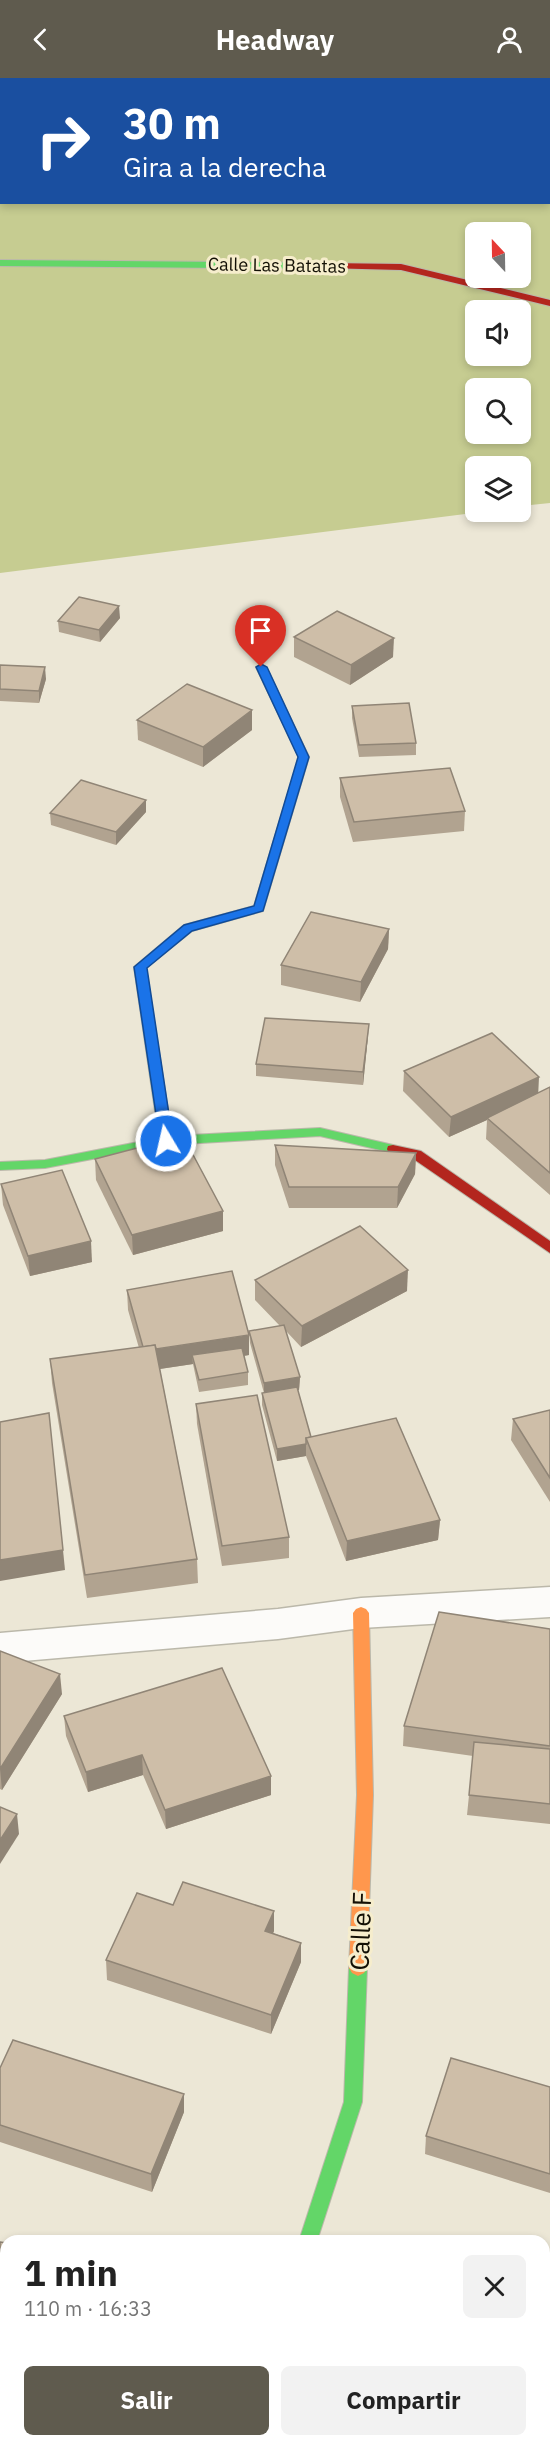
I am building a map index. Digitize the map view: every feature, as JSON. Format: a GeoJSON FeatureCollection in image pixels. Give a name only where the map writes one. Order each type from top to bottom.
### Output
{"type":"FeatureCollection","features":[{"type":"Feature","properties":{"kind":"street","name":"Calle Las Batatas"},"geometry":{"type":"LineString","coordinates":[[0,263],[401,267],[550,303]]}},
{"type":"Feature","properties":{"kind":"street"},"geometry":{"type":"LineString","coordinates":[[166,1141],[140,967],[188,928],[259,908],[304,757],[261,667]]}},
{"type":"Feature","properties":{"kind":"street"},"geometry":{"type":"LineString","coordinates":[[0,1166],[45,1164],[166,1141],[320,1132],[416,1154],[550,1248]]}},
{"type":"Feature","properties":{"kind":"street"},"geometry":{"type":"LineString","coordinates":[[0,1648],[278,1624],[361,1613],[550,1602]]}},
{"type":"Feature","properties":{"kind":"street","name":"Calle F"},"geometry":{"type":"LineString","coordinates":[[310,2235],[353,2102],[365,1795],[361,1613]]}},
{"type":"Feature","properties":{"kind":"green space"},"geometry":{"type":"Polygon","coordinates":[[[0,204],[550,204],[550,503],[531,505],[531,456],[465,456],[465,514],[0,573],[0,204]]]}},
{"type":"Feature","properties":{"kind":"building"},"geometry":{"type":"Polygon","coordinates":[[[79,597],[119,606],[99,630],[58,621],[79,597]]]}},
{"type":"Feature","properties":{"kind":"building"},"geometry":{"type":"Polygon","coordinates":[[[337,611],[394,638],[351,665],[294,637],[337,611]]]}},
{"type":"Feature","properties":{"kind":"building"},"geometry":{"type":"Polygon","coordinates":[[[0,665],[45,667],[39,691],[0,689],[0,665]]]}},
{"type":"Feature","properties":{"kind":"building"},"geometry":{"type":"Polygon","coordinates":[[[187,684],[252,710],[203,747],[137,720],[187,684]]]}},
{"type":"Feature","properties":{"kind":"building"},"geometry":{"type":"Polygon","coordinates":[[[409,703],[416,743],[359,745],[352,706],[409,703]]]}},
{"type":"Feature","properties":{"kind":"building"},"geometry":{"type":"Polygon","coordinates":[[[450,768],[465,811],[354,822],[340,778],[450,768]]]}},
{"type":"Feature","properties":{"kind":"building"},"geometry":{"type":"Polygon","coordinates":[[[81,780],[146,800],[116,832],[50,813],[81,780]]]}},
{"type":"Feature","properties":{"kind":"building"},"geometry":{"type":"Polygon","coordinates":[[[311,912],[389,929],[361,982],[281,965],[311,912]]]}},
{"type":"Feature","properties":{"kind":"building"},"geometry":{"type":"Polygon","coordinates":[[[265,1018],[369,1024],[363,1072],[256,1064],[265,1018]]]}},
{"type":"Feature","properties":{"kind":"building"},"geometry":{"type":"Polygon","coordinates":[[[492,1033],[539,1077],[451,1117],[404,1071],[492,1033]]]}},
{"type":"Feature","properties":{"kind":"building"},"geometry":{"type":"Polygon","coordinates":[[[550,1087],[550,1173],[487,1118],[550,1087]]]}},
{"type":"Feature","properties":{"kind":"building"},"geometry":{"type":"Polygon","coordinates":[[[183,1136],[223,1211],[132,1235],[95,1159],[183,1136]]]}},
{"type":"Feature","properties":{"kind":"building"},"geometry":{"type":"Polygon","coordinates":[[[275,1145],[416,1153],[398,1187],[289,1187],[275,1145]]]}},
{"type":"Feature","properties":{"kind":"building"},"geometry":{"type":"Polygon","coordinates":[[[62,1170],[91,1241],[28,1256],[1,1184],[62,1170]]]}},
{"type":"Feature","properties":{"kind":"building"},"geometry":{"type":"Polygon","coordinates":[[[360,1226],[408,1270],[302,1326],[255,1280],[360,1226]]]}},
{"type":"Feature","properties":{"kind":"building"},"geometry":{"type":"Polygon","coordinates":[[[232,1271],[249,1335],[156,1349],[155,1345],[143,1347],[127,1290],[232,1271]]]}},
{"type":"Feature","properties":{"kind":"building"},"geometry":{"type":"Polygon","coordinates":[[[284,1325],[300,1377],[264,1383],[249,1331],[284,1325]]]}},
{"type":"Feature","properties":{"kind":"building"},"geometry":{"type":"Polygon","coordinates":[[[155,1345],[197,1559],[85,1575],[50,1359],[155,1345]]]}},
{"type":"Feature","properties":{"kind":"building"},"geometry":{"type":"Polygon","coordinates":[[[242,1348],[248,1372],[199,1380],[192,1355],[242,1348]]]}},
{"type":"Feature","properties":{"kind":"building"},"geometry":{"type":"Polygon","coordinates":[[[297,1387],[311,1437],[306,1438],[306,1444],[277,1449],[262,1393],[297,1387]]]}},
{"type":"Feature","properties":{"kind":"building"},"geometry":{"type":"Polygon","coordinates":[[[257,1395],[289,1537],[222,1546],[196,1404],[257,1395]]]}},
{"type":"Feature","properties":{"kind":"building"},"geometry":{"type":"Polygon","coordinates":[[[550,1410],[550,1478],[513,1419],[550,1410]]]}},
{"type":"Feature","properties":{"kind":"building"},"geometry":{"type":"Polygon","coordinates":[[[49,1413],[63,1550],[0,1560],[0,1422],[49,1413]]]}},
{"type":"Feature","properties":{"kind":"building"},"geometry":{"type":"Polygon","coordinates":[[[396,1418],[440,1520],[347,1541],[306,1438],[396,1418]]]}},
{"type":"Feature","properties":{"kind":"building"},"geometry":{"type":"Polygon","coordinates":[[[439,1612],[550,1629],[550,1746],[404,1726],[439,1612]]]}},
{"type":"Feature","properties":{"kind":"building"},"geometry":{"type":"Polygon","coordinates":[[[0,1651],[60,1674],[0,1769],[0,1651]]]}},
{"type":"Feature","properties":{"kind":"building"},"geometry":{"type":"Polygon","coordinates":[[[222,1668],[271,1776],[165,1810],[142,1755],[86,1772],[64,1716],[222,1668]]]}},
{"type":"Feature","properties":{"kind":"building"},"geometry":{"type":"Polygon","coordinates":[[[474,1742],[550,1749],[550,1804],[469,1795],[474,1742]]]}},
{"type":"Feature","properties":{"kind":"building"},"geometry":{"type":"Polygon","coordinates":[[[0,1807],[17,1814],[0,1840],[0,1807]]]}},
{"type":"Feature","properties":{"kind":"building"},"geometry":{"type":"Polygon","coordinates":[[[183,1882],[274,1911],[265,1931],[301,1943],[271,2015],[106,1960],[137,1893],[173,1905],[183,1882]]]}},
{"type":"Feature","properties":{"kind":"building"},"geometry":{"type":"Polygon","coordinates":[[[13,2040],[184,2094],[151,2174],[0,2125],[0,2068],[13,2040]]]}},
{"type":"Feature","properties":{"kind":"building"},"geometry":{"type":"Polygon","coordinates":[[[451,2058],[550,2087],[550,2174],[426,2136],[451,2058]]]}},
{"type":"Feature","properties":{"kind":"traffic: fast"},"geometry":{"type":"LineString","coordinates":[[0,263],[326,266]]}},
{"type":"Feature","properties":{"kind":"traffic: fast"},"geometry":{"type":"LineString","coordinates":[[166,1141],[140,967],[188,928],[259,908],[304,757],[261,667]]}},
{"type":"Feature","properties":{"kind":"traffic: fast"},"geometry":{"type":"LineString","coordinates":[[0,1166],[45,1164],[166,1141],[320,1132],[393,1149]]}},
{"type":"Feature","properties":{"kind":"traffic: fast"},"geometry":{"type":"LineString","coordinates":[[310,2235],[353,2102],[358,1968]]}},
{"type":"Feature","properties":{"kind":"traffic: slow"},"geometry":{"type":"LineString","coordinates":[[358,1968],[365,1795],[361,1613]]}},
{"type":"Feature","properties":{"kind":"traffic: jam"},"geometry":{"type":"LineString","coordinates":[[326,266],[401,267],[550,303]]}},
{"type":"Feature","properties":{"kind":"traffic: jam"},"geometry":{"type":"LineString","coordinates":[[393,1149],[416,1154],[550,1248]]}},
{"type":"Feature","properties":{"kind":"route"},"geometry":{"type":"LineString","coordinates":[[166,1141],[140,967],[188,928],[259,908],[304,757],[261,667]]}}]}
